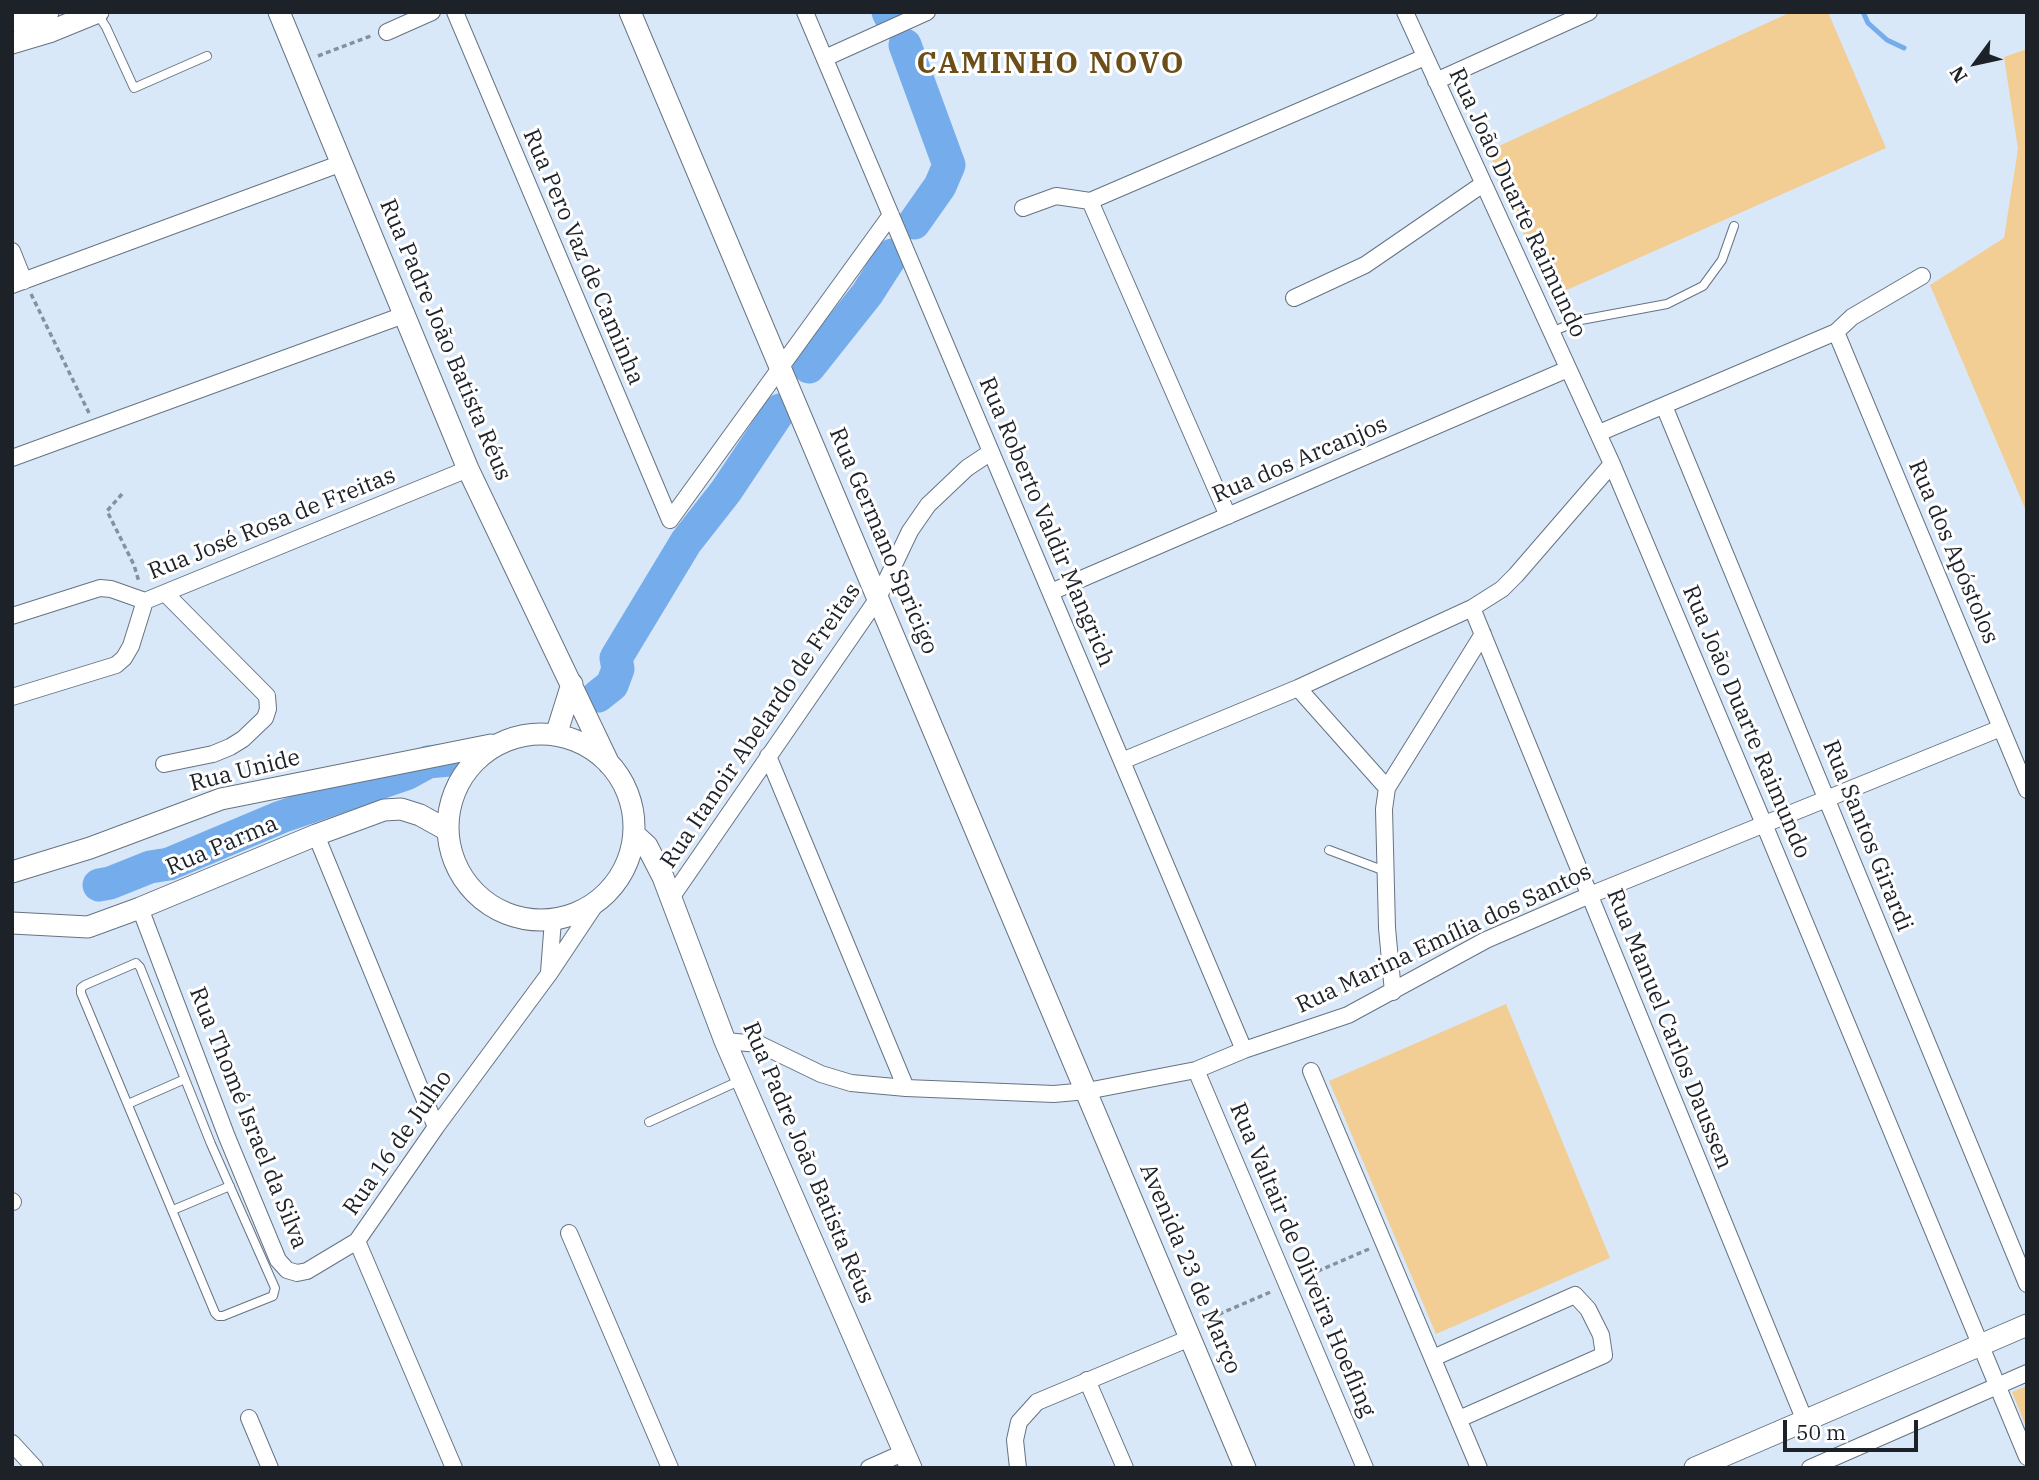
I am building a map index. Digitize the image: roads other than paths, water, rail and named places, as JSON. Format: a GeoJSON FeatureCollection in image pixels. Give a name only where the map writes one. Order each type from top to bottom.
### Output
{"type":"FeatureCollection","features":[{"type":"Feature","properties":{"kind":"main road"},"geometry":{"type":"LineString","coordinates":[[12,21],[48,12]]}},
{"type":"Feature","properties":{"kind":"main road"},"geometry":{"type":"LineString","coordinates":[[12,43],[49,32],[97,12]]}},
{"type":"Feature","properties":{"kind":"main road","name":"Rua Padre João Batista Réus"},"geometry":{"type":"LineString","coordinates":[[279,12],[468,469],[609,764]]}},
{"type":"Feature","properties":{"kind":"main road","name":"Rua Germano Spricigo"},"geometry":{"type":"LineString","coordinates":[[630,12],[1087,1091]]}},
{"type":"Feature","properties":{"kind":"main road"},"geometry":{"type":"LineString","coordinates":[[556,735],[572,684]]}},
{"type":"Feature","properties":{"kind":"main road"},"geometry":{"type":"LineString","coordinates":[[526,735],[556,735],[585,745],[609,764],[622,781],[630,801],[634,834],[631,852],[617,882],[597,902],[576,914],[553,920],[529,919],[506,914],[478,897],[457,868],[450,849],[447,830],[449,812],[460,780],[470,765],[496,744],[526,735]]}},
{"type":"Feature","properties":{"kind":"main road","name":"Rua Unide"},"geometry":{"type":"LineString","coordinates":[[13,872],[90,848],[220,799],[496,744]]}},
{"type":"Feature","properties":{"kind":"main road","name":"Rua Parma"},"geometry":{"type":"LineString","coordinates":[[12,923],[88,927],[384,810],[401,809],[421,814],[447,830]]}},
{"type":"Feature","properties":{"kind":"main road","name":"Rua Padre João Batista Réus"},"geometry":{"type":"LineString","coordinates":[[634,834],[647,846],[663,877],[725,1041],[908,1460]]}},
{"type":"Feature","properties":{"kind":"main road"},"geometry":{"type":"LineString","coordinates":[[624,869],[640,868],[663,877]]}},
{"type":"Feature","properties":{"kind":"main road","name":"Avenida 23 de Março"},"geometry":{"type":"LineString","coordinates":[[1087,1091],[1245,1468]]}},
{"type":"Feature","properties":{"kind":"main road"},"geometry":{"type":"LineString","coordinates":[[1695,1468],[2027,1325]]}},
{"type":"Feature","properties":{"kind":"street"},"geometry":{"type":"LineString","coordinates":[[387,32],[432,12]]}},
{"type":"Feature","properties":{"kind":"street","name":"Rua Pero Vaz de Caminha"},"geometry":{"type":"LineString","coordinates":[[455,12],[670,520],[780,367]]}},
{"type":"Feature","properties":{"kind":"street","name":"Rua Roberto Valdir Mangrich"},"geometry":{"type":"LineString","coordinates":[[805,12],[1244,1050]]}},
{"type":"Feature","properties":{"kind":"street"},"geometry":{"type":"LineString","coordinates":[[825,58],[928,12]]}},
{"type":"Feature","properties":{"kind":"street","name":"Rua João Duarte Raimundo"},"geometry":{"type":"LineString","coordinates":[[1405,12],[1599,433],[2027,1457]]}},
{"type":"Feature","properties":{"kind":"street"},"geometry":{"type":"LineString","coordinates":[[1436,81],[1589,12]]}},
{"type":"Feature","properties":{"kind":"street"},"geometry":{"type":"LineString","coordinates":[[1023,208],[1056,196],[1090,201],[1425,57]]}},
{"type":"Feature","properties":{"kind":"street"},"geometry":{"type":"LineString","coordinates":[[12,251],[18,283],[342,163]]}},
{"type":"Feature","properties":{"kind":"street"},"geometry":{"type":"LineString","coordinates":[[1294,298],[1365,265],[1483,184]]}},
{"type":"Feature","properties":{"kind":"street"},"geometry":{"type":"LineString","coordinates":[[1090,201],[1228,516]]}},
{"type":"Feature","properties":{"kind":"street"},"geometry":{"type":"LineString","coordinates":[[780,367],[891,215]]}},
{"type":"Feature","properties":{"kind":"street"},"geometry":{"type":"LineString","coordinates":[[1599,433],[1836,332],[1852,317],[1922,276]]}},
{"type":"Feature","properties":{"kind":"street"},"geometry":{"type":"LineString","coordinates":[[12,458],[404,315]]}},
{"type":"Feature","properties":{"kind":"street","name":"Rua dos Apóstolos"},"geometry":{"type":"LineString","coordinates":[[1836,332],[2027,790]]}},
{"type":"Feature","properties":{"kind":"street","name":"Rua dos Arcanjos"},"geometry":{"type":"LineString","coordinates":[[1051,592],[1568,369]]}},
{"type":"Feature","properties":{"kind":"street","name":"Rua Santos Girardi"},"geometry":{"type":"LineString","coordinates":[[1664,406],[2027,1284]]}},
{"type":"Feature","properties":{"kind":"street","name":"Rua Itanoir Abelardo de Freitas"},"geometry":{"type":"LineString","coordinates":[[671,898],[878,598],[910,531],[928,505],[967,468],[991,452]]}},
{"type":"Feature","properties":{"kind":"street"},"geometry":{"type":"LineString","coordinates":[[1122,761],[1298,688],[1472,608],[1502,589],[1516,575],[1612,464]]}},
{"type":"Feature","properties":{"kind":"street","name":"Rua José Rosa de Freitas"},"geometry":{"type":"LineString","coordinates":[[12,616],[100,587],[145,601],[468,469]]}},
{"type":"Feature","properties":{"kind":"street"},"geometry":{"type":"LineString","coordinates":[[164,764],[213,754],[230,747],[243,740],[265,718],[268,709],[267,696],[165,593]]}},
{"type":"Feature","properties":{"kind":"street"},"geometry":{"type":"LineString","coordinates":[[12,697],[116,665],[124,659],[131,646],[145,601]]}},
{"type":"Feature","properties":{"kind":"street","name":"Rua Manuel Carlos Daussen"},"geometry":{"type":"LineString","coordinates":[[1472,608],[1805,1421]]}},
{"type":"Feature","properties":{"kind":"street"},"geometry":{"type":"LineString","coordinates":[[1393,992],[1385,871],[1384,809],[1387,788],[1483,634]]}},
{"type":"Feature","properties":{"kind":"street"},"geometry":{"type":"LineString","coordinates":[[1298,688],[1387,788]]}},
{"type":"Feature","properties":{"kind":"street","name":"Rua Marina Emília dos Santos"},"geometry":{"type":"LineString","coordinates":[[725,1041],[759,1044],[821,1074],[851,1083],[906,1087],[1054,1094],[1087,1091],[1196,1070],[1244,1050],[1348,1015],[1486,940],[1827,797],[2001,728]]}},
{"type":"Feature","properties":{"kind":"street"},"geometry":{"type":"LineString","coordinates":[[768,756],[906,1087]]}},
{"type":"Feature","properties":{"kind":"street"},"geometry":{"type":"LineString","coordinates":[[316,835],[436,1127]]}},
{"type":"Feature","properties":{"kind":"street","name":"Rua 16 de Julho"},"geometry":{"type":"LineString","coordinates":[[454,1468],[357,1241],[436,1127],[549,974],[597,902]]}},
{"type":"Feature","properties":{"kind":"street","name":"Rua Thomé Israel da Silva"},"geometry":{"type":"LineString","coordinates":[[140,908],[227,1137],[278,1259],[287,1270],[297,1273],[307,1271],[357,1241]]}},
{"type":"Feature","properties":{"kind":"street"},"geometry":{"type":"LineString","coordinates":[[549,974],[553,920]]}},
{"type":"Feature","properties":{"kind":"street","name":"Rua Valtair de Oliveira Hoefling"},"geometry":{"type":"LineString","coordinates":[[1196,1070],[1365,1468]]}},
{"type":"Feature","properties":{"kind":"street"},"geometry":{"type":"LineString","coordinates":[[1311,1072],[1479,1468]]}},
{"type":"Feature","properties":{"kind":"street"},"geometry":{"type":"LineString","coordinates":[[569,1233],[670,1468]]}},
{"type":"Feature","properties":{"kind":"street"},"geometry":{"type":"LineString","coordinates":[[1433,1358],[1575,1295],[1588,1309],[1601,1335],[1604,1355],[1459,1419]]}},
{"type":"Feature","properties":{"kind":"street"},"geometry":{"type":"LineString","coordinates":[[1018,1468],[1015,1440],[1019,1422],[1037,1402],[1190,1338]]}},
{"type":"Feature","properties":{"kind":"street"},"geometry":{"type":"LineString","coordinates":[[1819,1466],[2027,1373]]}},
{"type":"Feature","properties":{"kind":"street"},"geometry":{"type":"LineString","coordinates":[[1087,1380],[1125,1468]]}},
{"type":"Feature","properties":{"kind":"street"},"geometry":{"type":"LineString","coordinates":[[249,1418],[271,1468]]}},
{"type":"Feature","properties":{"kind":"street"},"geometry":{"type":"LineString","coordinates":[[12,1443],[35,1468]]}},
{"type":"Feature","properties":{"kind":"street"},"geometry":{"type":"LineString","coordinates":[[869,1468],[908,1460]]}},
{"type":"Feature","properties":{"kind":"lane"},"geometry":{"type":"LineString","coordinates":[[97,12],[134,88],[207,56]]}},
{"type":"Feature","properties":{"kind":"lane"},"geometry":{"type":"LineString","coordinates":[[1551,332],[1581,320],[1667,304],[1703,286],[1722,260],[1734,226]]}},
{"type":"Feature","properties":{"kind":"lane"},"geometry":{"type":"LineString","coordinates":[[1329,850],[1385,871]]}},
{"type":"Feature","properties":{"kind":"lane"},"geometry":{"type":"LineString","coordinates":[[136,963],[140,967],[185,1079],[275,1288],[273,1296],[223,1316],[218,1316],[81,988],[136,963]]}},
{"type":"Feature","properties":{"kind":"lane"},"geometry":{"type":"LineString","coordinates":[[128,1104],[185,1079]]}},
{"type":"Feature","properties":{"kind":"lane"},"geometry":{"type":"LineString","coordinates":[[649,1122],[742,1080]]}},
{"type":"Feature","properties":{"kind":"lane"},"geometry":{"type":"LineString","coordinates":[[211,1144],[227,1137]]}},
{"type":"Feature","properties":{"kind":"lane"},"geometry":{"type":"LineString","coordinates":[[173,1210],[230,1186]]}},
{"type":"Feature","properties":{"kind":"waterway"},"geometry":{"type":"LineString","coordinates":[[888,12],[890,16]]}},
{"type":"Feature","properties":{"kind":"waterway"},"geometry":{"type":"LineString","coordinates":[[1863,12],[1868,23],[1887,40],[1904,48]]}},
{"type":"Feature","properties":{"kind":"waterway"},"geometry":{"type":"LineString","coordinates":[[905,45],[949,165],[940,186],[914,223]]}},
{"type":"Feature","properties":{"kind":"waterway"},"geometry":{"type":"LineString","coordinates":[[809,367],[867,294],[892,255]]}},
{"type":"Feature","properties":{"kind":"waterway"},"geometry":{"type":"LineString","coordinates":[[598,696],[612,685],[618,669],[616,658],[686,542],[726,491],[780,410]]}},
{"type":"Feature","properties":{"kind":"waterway"},"geometry":{"type":"LineString","coordinates":[[99,885],[150,867],[169,864],[281,817],[406,774],[428,762],[449,760]]}},
{"type":"Feature","properties":{"kind":"district","name":"CAMINHO NOVO"},"geometry":{"type":"Point","coordinates":[1051,64]}}]}
